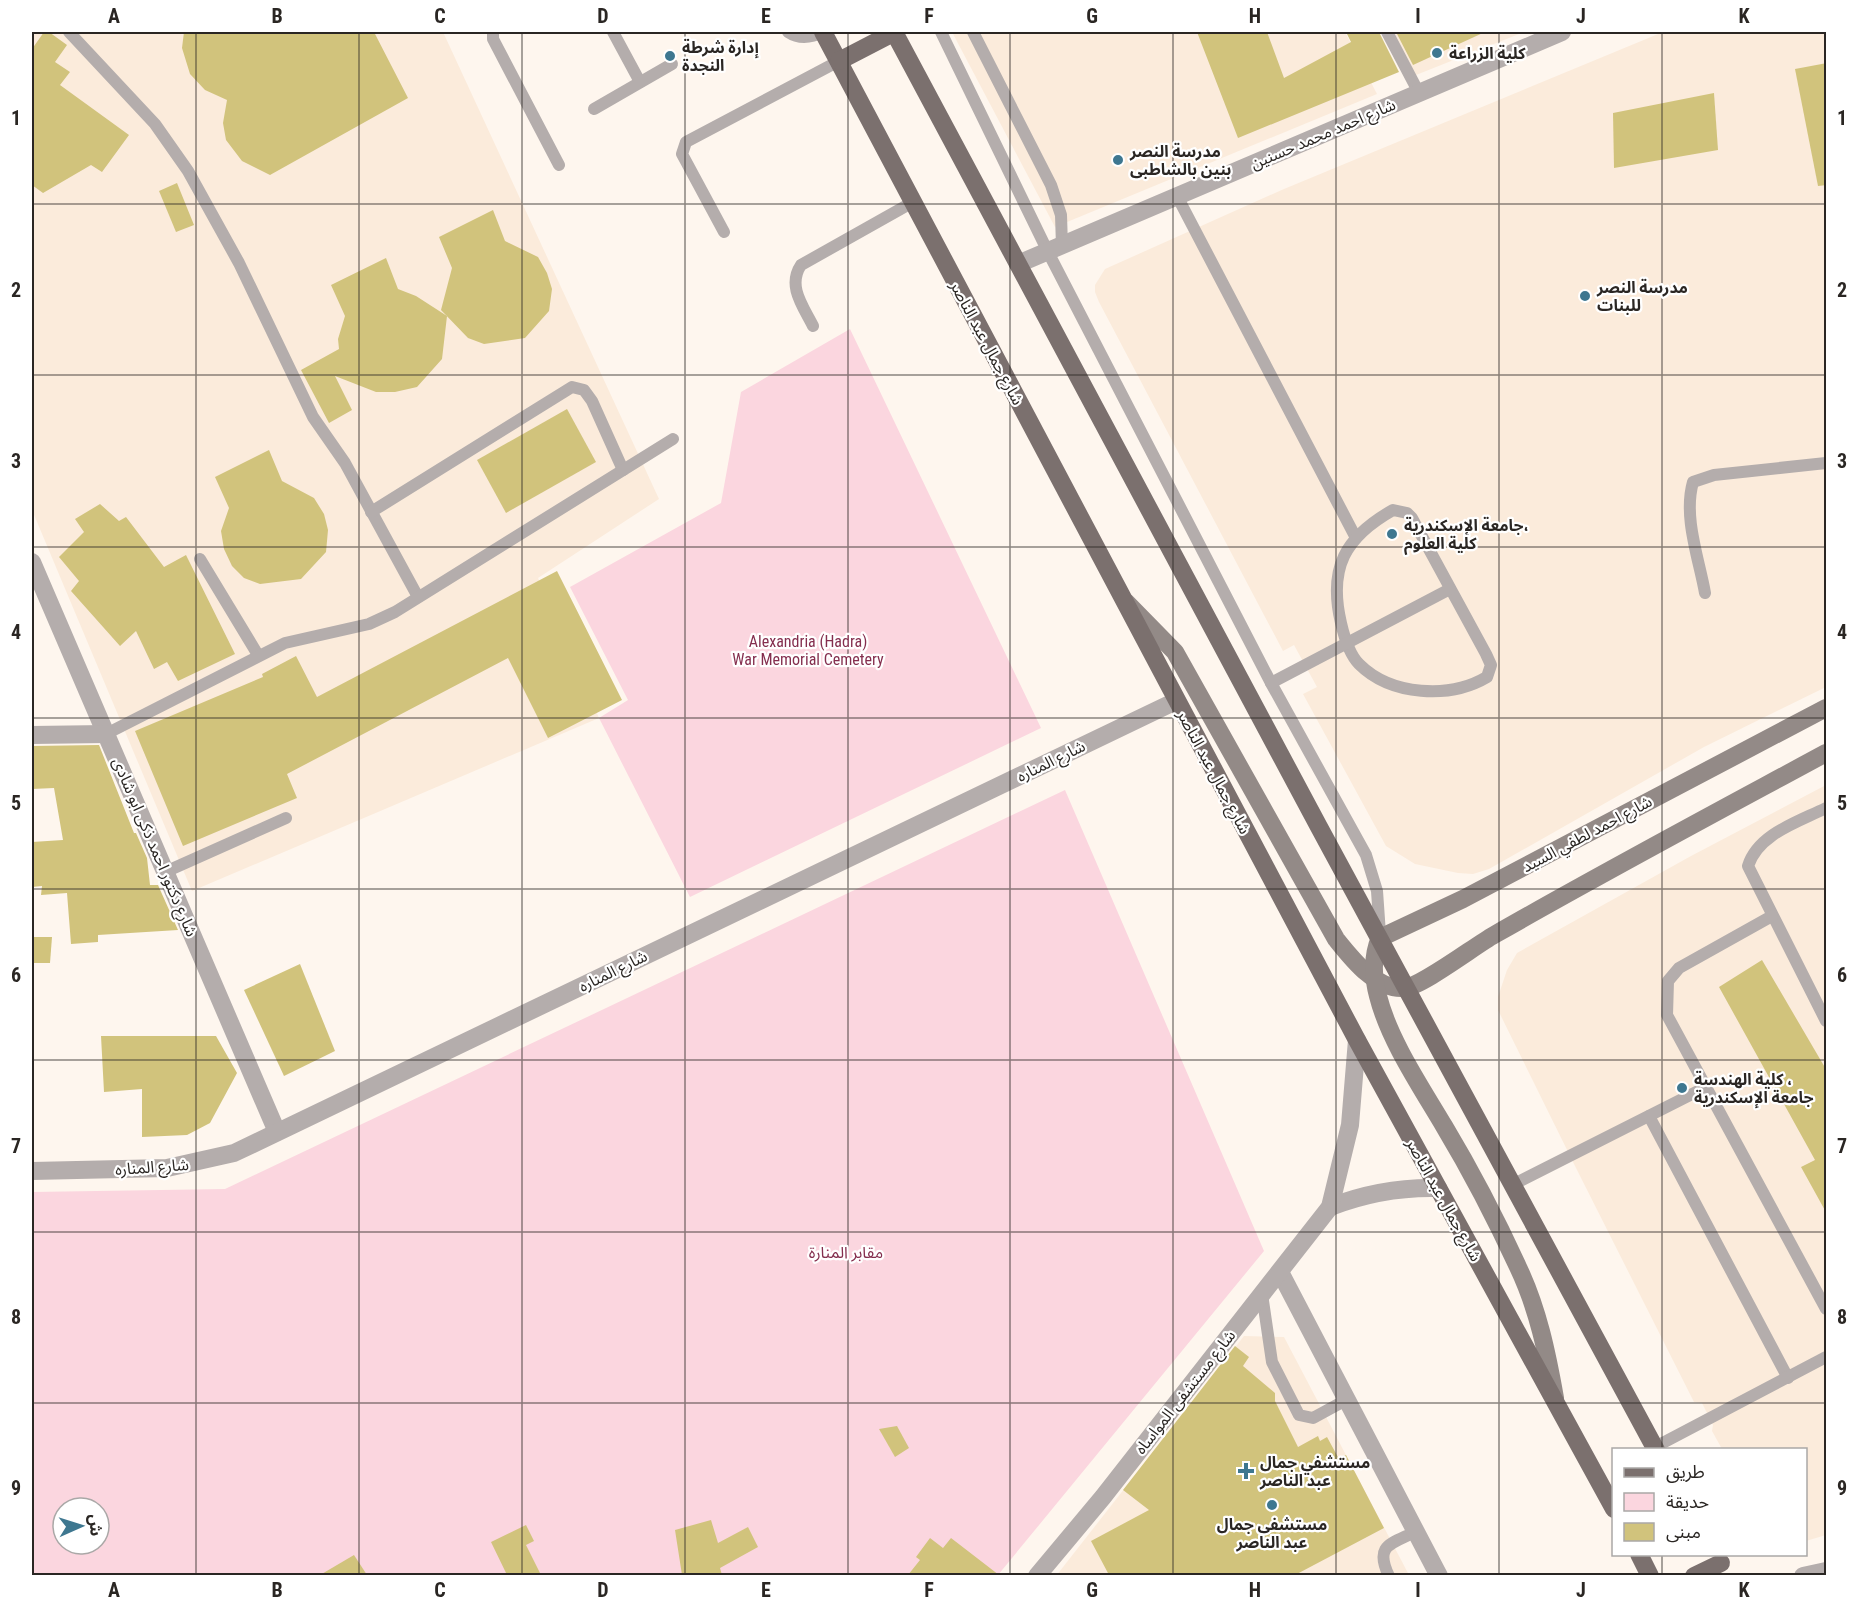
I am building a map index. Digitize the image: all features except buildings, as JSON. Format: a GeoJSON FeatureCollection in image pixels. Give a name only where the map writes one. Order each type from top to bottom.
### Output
{"type":"FeatureCollection","features":[{"type":"Feature","properties":{"kind":"main road","name":"شارع جمال عبد الناصر"},"geometry":{"type":"LineString","coordinates":[[823,32],[1357,1040],[1612,1505]]}},
{"type":"Feature","properties":{"kind":"main road"},"geometry":{"type":"LineString","coordinates":[[839,62],[895,32],[1655,1448]]}},
{"type":"Feature","properties":{"kind":"main road"},"geometry":{"type":"LineString","coordinates":[[1122,598],[1175,652],[1321,916],[1354,961],[1375,977],[1392,986],[1407,988],[1495,935],[1827,753]]}},
{"type":"Feature","properties":{"kind":"main road","name":"شارع احمد لطفي السيد"},"geometry":{"type":"LineString","coordinates":[[1380,938],[1463,899],[1827,708]]}},
{"type":"Feature","properties":{"kind":"main road"},"geometry":{"type":"LineString","coordinates":[[1380,938],[1376,951],[1375,977],[1382,1009],[1409,1065],[1464,1160],[1519,1268],[1545,1341],[1556,1406]]}},
{"type":"Feature","properties":{"kind":"main road"},"geometry":{"type":"LineString","coordinates":[[1640,1556],[1650,1575]]}},
{"type":"Feature","properties":{"kind":"main road"},"geometry":{"type":"LineString","coordinates":[[1694,1575],[1722,1564]]}},
{"type":"Feature","properties":{"kind":"street","name":"شارع احمد محمد حسنين"},"geometry":{"type":"LineString","coordinates":[[1018,264],[1562,32]]}},
{"type":"Feature","properties":{"kind":"street","name":"شارع دكتور احمد ذكى ابو شادى"},"geometry":{"type":"LineString","coordinates":[[32,562],[277,1132]]}},
{"type":"Feature","properties":{"kind":"street","name":"شارع المناره"},"geometry":{"type":"LineString","coordinates":[[32,1171],[144,1170],[190,1165],[234,1153],[1176,701]]}},
{"type":"Feature","properties":{"kind":"street"},"geometry":{"type":"LineString","coordinates":[[32,735],[106,734]]}},
{"type":"Feature","properties":{"kind":"street","name":"شارع مستشفى المواساه"},"geometry":{"type":"LineString","coordinates":[[1037,1575],[1330,1207],[1350,1125],[1357,1040]]}},
{"type":"Feature","properties":{"kind":"street"},"geometry":{"type":"LineString","coordinates":[[1330,1207],[1383,1191],[1438,1188]]}},
{"type":"Feature","properties":{"kind":"street"},"geometry":{"type":"LineString","coordinates":[[1280,1272],[1439,1575]]}},
{"type":"Feature","properties":{"kind":"street"},"geometry":{"type":"LineString","coordinates":[[1803,1575],[1827,1571]]}},
{"type":"Feature","properties":{"kind":"lane"},"geometry":{"type":"LineString","coordinates":[[69,32],[141,107],[188,171],[240,263],[313,417],[345,464],[418,597]]}},
{"type":"Feature","properties":{"kind":"lane"},"geometry":{"type":"LineString","coordinates":[[493,32],[493,39],[559,165]]}},
{"type":"Feature","properties":{"kind":"lane"},"geometry":{"type":"LineString","coordinates":[[613,32],[640,82]]}},
{"type":"Feature","properties":{"kind":"lane"},"geometry":{"type":"LineString","coordinates":[[788,32],[802,38],[813,37],[823,32]]}},
{"type":"Feature","properties":{"kind":"lane"},"geometry":{"type":"LineString","coordinates":[[942,32],[1055,249],[1271,683],[1366,855],[1377,891],[1380,938]]}},
{"type":"Feature","properties":{"kind":"lane"},"geometry":{"type":"LineString","coordinates":[[973,32],[1051,185],[1061,215],[1055,249]]}},
{"type":"Feature","properties":{"kind":"lane"},"geometry":{"type":"LineString","coordinates":[[1387,32],[1419,93]]}},
{"type":"Feature","properties":{"kind":"lane"},"geometry":{"type":"LineString","coordinates":[[724,231],[682,154],[686,142],[839,62]]}},
{"type":"Feature","properties":{"kind":"lane"},"geometry":{"type":"LineString","coordinates":[[594,109],[672,64]]}},
{"type":"Feature","properties":{"kind":"lane"},"geometry":{"type":"LineString","coordinates":[[1177,196],[1356,538]]}},
{"type":"Feature","properties":{"kind":"lane"},"geometry":{"type":"LineString","coordinates":[[813,326],[794,285],[795,274],[801,265],[913,202]]}},
{"type":"Feature","properties":{"kind":"lane"},"geometry":{"type":"LineString","coordinates":[[371,512],[572,387],[584,390],[592,401],[623,470]]}},
{"type":"Feature","properties":{"kind":"lane"},"geometry":{"type":"LineString","coordinates":[[106,734],[258,655],[315,635],[369,624],[418,597],[673,439]]}},
{"type":"Feature","properties":{"kind":"lane"},"geometry":{"type":"LineString","coordinates":[[1706,593],[1691,519],[1689,496],[1693,482],[1714,475],[1827,463]]}},
{"type":"Feature","properties":{"kind":"lane"},"geometry":{"type":"LineString","coordinates":[[1393,510],[1407,513],[1491,665],[1487,677],[1477,683],[1446,691],[1415,691],[1385,681],[1359,664],[1347,643],[1335,600],[1338,572],[1356,538],[1368,524],[1393,510]]}},
{"type":"Feature","properties":{"kind":"lane"},"geometry":{"type":"LineString","coordinates":[[200,559],[258,655]]}},
{"type":"Feature","properties":{"kind":"lane"},"geometry":{"type":"LineString","coordinates":[[1271,683],[1450,589]]}},
{"type":"Feature","properties":{"kind":"lane"},"geometry":{"type":"LineString","coordinates":[[1827,808],[1767,838],[1752,851],[1748,867],[1827,1021]]}},
{"type":"Feature","properties":{"kind":"lane"},"geometry":{"type":"LineString","coordinates":[[165,872],[286,818]]}},
{"type":"Feature","properties":{"kind":"lane"},"geometry":{"type":"LineString","coordinates":[[1772,916],[1679,968],[1668,981],[1667,1015],[1827,1309]]}},
{"type":"Feature","properties":{"kind":"lane"},"geometry":{"type":"LineString","coordinates":[[1512,1185],[1706,1087]]}},
{"type":"Feature","properties":{"kind":"lane"},"geometry":{"type":"LineString","coordinates":[[1649,1116],[1788,1378]]}},
{"type":"Feature","properties":{"kind":"lane"},"geometry":{"type":"LineString","coordinates":[[1262,1294],[1272,1362],[1299,1415],[1313,1418],[1346,1400]]}},
{"type":"Feature","properties":{"kind":"lane"},"geometry":{"type":"LineString","coordinates":[[1655,1448],[1827,1358]]}},
{"type":"Feature","properties":{"kind":"lane"},"geometry":{"type":"LineString","coordinates":[[1389,1575],[1381,1559],[1382,1552],[1387,1546],[1415,1532]]}},
{"type":"Feature","properties":{"kind":"shaded area"},"geometry":{"type":"Polygon","coordinates":[[[32,32],[443,32],[659,499],[538,578],[599,718],[192,891],[32,510],[32,32]]]}},
{"type":"Feature","properties":{"kind":"shaded area","name":"مدرسة النصر بنين بالشاطبى"},"geometry":{"type":"Polygon","coordinates":[[[952,32],[1345,32],[1377,94],[1055,227],[952,32]]]}},
{"type":"Feature","properties":{"kind":"shaded area","name":"كلية الزراعة"},"geometry":{"type":"Polygon","coordinates":[[[1393,32],[1524,32],[1416,75],[1393,32]]]}},
{"type":"Feature","properties":{"kind":"shaded area"},"geometry":{"type":"Polygon","coordinates":[[[1663,32],[1826,32],[1826,687],[1704,747],[1489,869],[1473,874],[1458,873],[1415,864],[1386,846],[1303,694],[1317,687],[1294,645],[1283,651],[1099,302],[1095,285],[1105,269],[1284,189],[1663,32]]]}},
{"type":"Feature","properties":{"kind":"shaded area","name":"كلية الهندسة ، جامعة الإسكندرية"},"geometry":{"type":"Polygon","coordinates":[[[1826,785],[1826,1535],[1807,1541],[1807,1448],[1721,1448],[1712,1431],[1713,1425],[1702,1403],[1694,1402],[1498,1010],[1498,997],[1507,970],[1517,953],[1691,856],[1826,785]]]}},
{"type":"Feature","properties":{"kind":"shaded area","name":"مستشفي جمال عبد الناصر"},"geometry":{"type":"Polygon","coordinates":[[[1244,1336],[1284,1337],[1409,1575],[1056,1576],[1244,1336]]]}},
{"type":"Feature","properties":{"kind":"green space","name":"Alexandria (Hadra) War Memorial Cemetery"},"geometry":{"type":"Polygon","coordinates":[[[850,329],[1041,728],[690,897],[599,718],[628,700],[570,587],[721,503],[741,392],[850,329]]]}},
{"type":"Feature","properties":{"kind":"green space","name":"مقابر المنارة"},"geometry":{"type":"Polygon","coordinates":[[[1065,790],[1264,1251],[998,1575],[32,1576],[32,1192],[225,1189],[1065,790]]]}},
{"type":"Feature","properties":{"kind":"place","name":"كلية الزراعة"},"geometry":{"type":"Point","coordinates":[1437,53]}},
{"type":"Feature","properties":{"kind":"place","name":"إدارة شرطة النجدة"},"geometry":{"type":"Point","coordinates":[670,56]}},
{"type":"Feature","properties":{"kind":"place","name":"مدرسة النصر بنين بالشاطبى"},"geometry":{"type":"Point","coordinates":[1118,160]}},
{"type":"Feature","properties":{"kind":"place","name":"مدرسة النصر للبنات"},"geometry":{"type":"Point","coordinates":[1585,296]}},
{"type":"Feature","properties":{"kind":"place","name":"جامعة الإسكندرية، كلية العلوم"},"geometry":{"type":"Point","coordinates":[1392,534]}},
{"type":"Feature","properties":{"kind":"place","name":"كلية الهندسة ، جامعة الإسكندرية"},"geometry":{"type":"Point","coordinates":[1682,1088]}},
{"type":"Feature","properties":{"kind":"place","name":"مستشفي جمال عبد الناصر"},"geometry":{"type":"Point","coordinates":[1246,1471]}},
{"type":"Feature","properties":{"kind":"place","name":"مستشفى جمال عبد الناصر"},"geometry":{"type":"Point","coordinates":[1272,1505]}}]}
